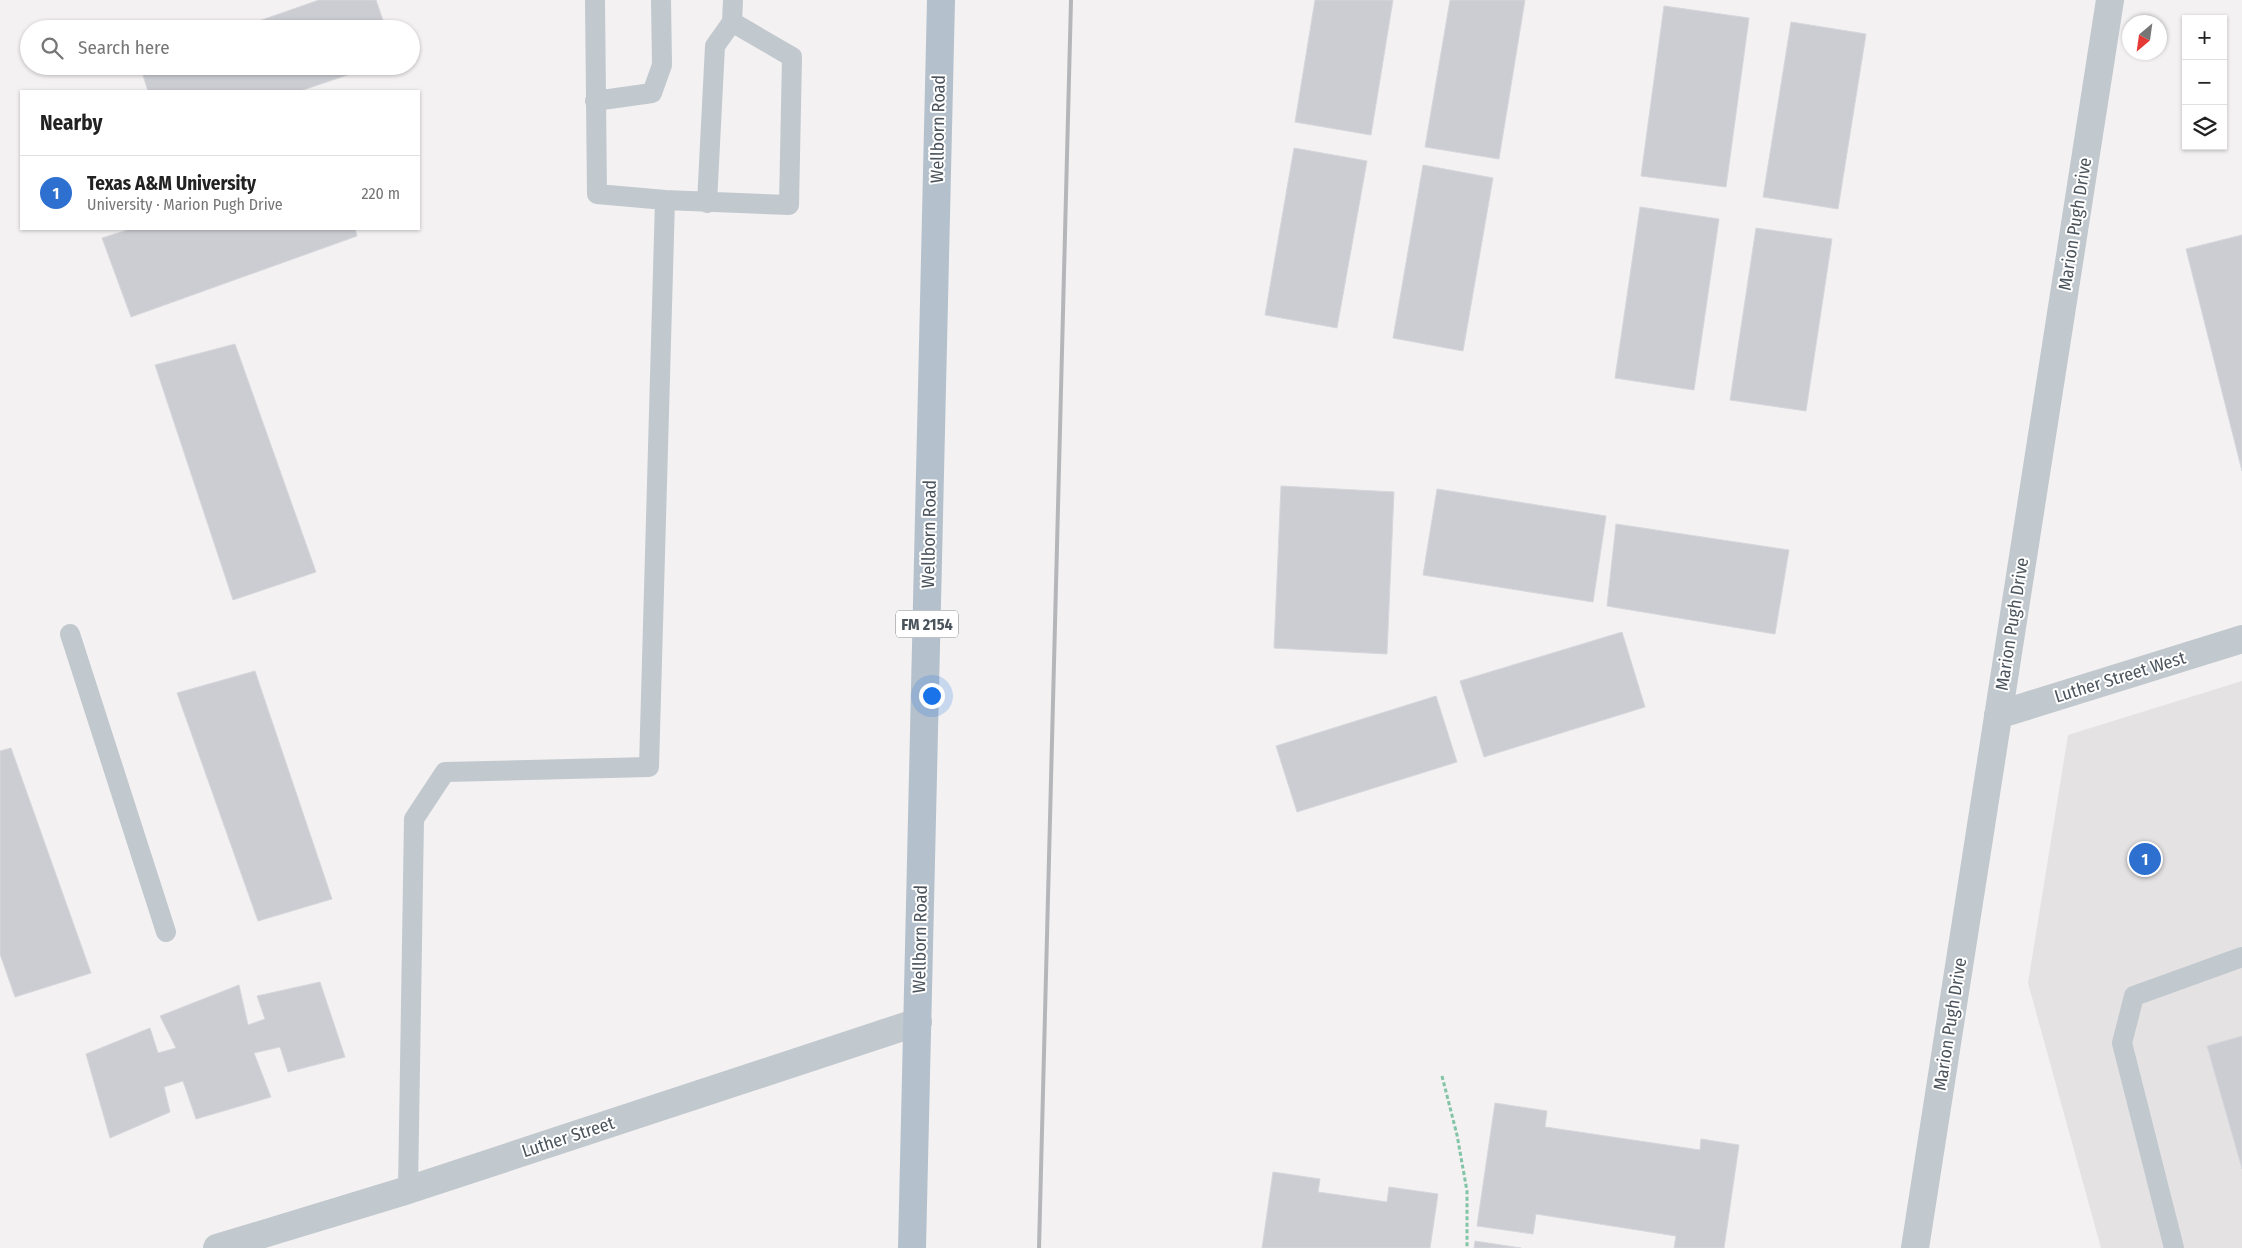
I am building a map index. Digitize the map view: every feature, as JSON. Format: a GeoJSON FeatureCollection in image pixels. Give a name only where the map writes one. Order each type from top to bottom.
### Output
{"type":"FeatureCollection","features":[{"type":"Feature","properties":{"kind":"main road","name":"Wellborn Road"},"geometry":{"type":"LineString","coordinates":[[912,1248],[941,0]]}},
{"type":"Feature","properties":{"kind":"street","name":"Marion Pugh Drive"},"geometry":{"type":"LineString","coordinates":[[1915,1248],[2110,0]]}},
{"type":"Feature","properties":{"kind":"street","name":"Luther Street West"},"geometry":{"type":"LineString","coordinates":[[1998,714],[2242,639]]}},
{"type":"Feature","properties":{"kind":"street","name":"Luther Street"},"geometry":{"type":"LineString","coordinates":[[217,1248],[408,1190],[918,1022]]}},
{"type":"Feature","properties":{"kind":"lane"},"geometry":{"type":"LineString","coordinates":[[594,0],[597,194],[707,203],[789,205],[792,57],[732,22]]}},
{"type":"Feature","properties":{"kind":"lane"},"geometry":{"type":"LineString","coordinates":[[595,101],[652,93],[662,65],[661,0]]}},
{"type":"Feature","properties":{"kind":"lane"},"geometry":{"type":"LineString","coordinates":[[707,203],[715,46],[732,22],[733,0]]}},
{"type":"Feature","properties":{"kind":"lane"},"geometry":{"type":"LineString","coordinates":[[408,1190],[414,819],[445,772],[649,768],[664,200]]}},
{"type":"Feature","properties":{"kind":"lane"},"geometry":{"type":"LineString","coordinates":[[70,634],[166,932]]}},
{"type":"Feature","properties":{"kind":"lane"},"geometry":{"type":"LineString","coordinates":[[2174,1248],[2122,1043],[2134,996],[2242,957]]}},
{"type":"Feature","properties":{"kind":"path"},"geometry":{"type":"LineString","coordinates":[[1442,1076],[1457,1135],[1466,1190],[1467,1248]]}},
{"type":"Feature","properties":{"kind":"shaded area"},"geometry":{"type":"Polygon","coordinates":[[[2242,681],[2242,1248],[2101,1248],[2028,983],[2068,735],[2242,681]]]}},
{"type":"Feature","properties":{"kind":"building"},"geometry":{"type":"Polygon","coordinates":[[[319,0],[376,0],[383,20],[262,20],[319,0]]]}},
{"type":"Feature","properties":{"kind":"building"},"geometry":{"type":"Polygon","coordinates":[[[1315,0],[1393,0],[1371,135],[1295,122],[1315,0]]]}},
{"type":"Feature","properties":{"kind":"building"},"geometry":{"type":"Polygon","coordinates":[[[1450,0],[1525,0],[1499,159],[1425,147],[1450,0]]]}},
{"type":"Feature","properties":{"kind":"building"},"geometry":{"type":"Polygon","coordinates":[[[1664,6],[1749,18],[1726,187],[1641,176],[1664,6]]]}},
{"type":"Feature","properties":{"kind":"building"},"geometry":{"type":"Polygon","coordinates":[[[1791,22],[1866,34],[1838,209],[1763,197],[1791,22]]]}},
{"type":"Feature","properties":{"kind":"building"},"geometry":{"type":"Polygon","coordinates":[[[143,75],[347,75],[303,90],[148,90],[143,75]]]}},
{"type":"Feature","properties":{"kind":"building"},"geometry":{"type":"Polygon","coordinates":[[[1294,148],[1367,161],[1337,328],[1265,315],[1294,148]]]}},
{"type":"Feature","properties":{"kind":"building"},"geometry":{"type":"Polygon","coordinates":[[[1423,165],[1493,178],[1463,351],[1393,338],[1423,165]]]}},
{"type":"Feature","properties":{"kind":"building"},"geometry":{"type":"Polygon","coordinates":[[[1640,207],[1719,219],[1694,390],[1615,378],[1640,207]]]}},
{"type":"Feature","properties":{"kind":"building"},"geometry":{"type":"Polygon","coordinates":[[[1756,228],[1832,239],[1806,411],[1730,400],[1756,228]]]}},
{"type":"Feature","properties":{"kind":"building"},"geometry":{"type":"Polygon","coordinates":[[[128,230],[355,230],[357,236],[131,317],[102,238],[128,230]]]}},
{"type":"Feature","properties":{"kind":"building"},"geometry":{"type":"Polygon","coordinates":[[[2242,235],[2242,471],[2186,249],[2242,235]]]}},
{"type":"Feature","properties":{"kind":"building"},"geometry":{"type":"Polygon","coordinates":[[[235,344],[316,572],[233,600],[155,365],[235,344]]]}},
{"type":"Feature","properties":{"kind":"building"},"geometry":{"type":"Polygon","coordinates":[[[1281,486],[1394,492],[1387,654],[1274,648],[1281,486]]]}},
{"type":"Feature","properties":{"kind":"building"},"geometry":{"type":"Polygon","coordinates":[[[1437,489],[1606,516],[1593,602],[1423,575],[1437,489]]]}},
{"type":"Feature","properties":{"kind":"building"},"geometry":{"type":"Polygon","coordinates":[[[1616,524],[1789,550],[1775,634],[1607,606],[1616,524]]]}},
{"type":"Feature","properties":{"kind":"building"},"geometry":{"type":"Polygon","coordinates":[[[1622,632],[1645,707],[1484,757],[1460,681],[1622,632]]]}},
{"type":"Feature","properties":{"kind":"building"},"geometry":{"type":"Polygon","coordinates":[[[255,671],[332,899],[258,921],[177,693],[255,671]]]}},
{"type":"Feature","properties":{"kind":"building"},"geometry":{"type":"Polygon","coordinates":[[[1436,696],[1457,762],[1297,812],[1276,746],[1436,696]]]}},
{"type":"Feature","properties":{"kind":"building"},"geometry":{"type":"Polygon","coordinates":[[[11,748],[91,973],[15,997],[0,954],[0,751],[11,748]]]}},
{"type":"Feature","properties":{"kind":"building"},"geometry":{"type":"Polygon","coordinates":[[[320,982],[345,1057],[288,1072],[280,1047],[254,1053],[271,1097],[196,1119],[183,1081],[164,1087],[170,1112],[110,1138],[86,1054],[150,1028],[158,1053],[176,1048],[160,1016],[239,985],[248,1025],[265,1019],[257,996],[320,982]]]}},
{"type":"Feature","properties":{"kind":"building"},"geometry":{"type":"Polygon","coordinates":[[[2242,1036],[2242,1169],[2207,1046],[2242,1036]]]}},
{"type":"Feature","properties":{"kind":"building"},"geometry":{"type":"Polygon","coordinates":[[[1495,1103],[1547,1111],[1545,1127],[1700,1150],[1701,1139],[1739,1145],[1724,1248],[1674,1248],[1676,1236],[1536,1214],[1533,1234],[1477,1226],[1495,1103]]]}},
{"type":"Feature","properties":{"kind":"building"},"geometry":{"type":"Polygon","coordinates":[[[1273,1172],[1320,1179],[1318,1192],[1387,1202],[1389,1187],[1438,1194],[1430,1248],[1262,1248],[1273,1172]]]}},
{"type":"Feature","properties":{"kind":"building"},"geometry":{"type":"Polygon","coordinates":[[[1475,1241],[1521,1248],[1474,1248],[1475,1241]]]}},
{"type":"Feature","properties":{"kind":"railway"},"geometry":{"type":"LineString","coordinates":[[1039,1248],[1071,0]]}},
{"type":"Feature","properties":{"kind":"place","name":"Texas A&M University"},"geometry":{"type":"Point","coordinates":[2145,859]}}]}
